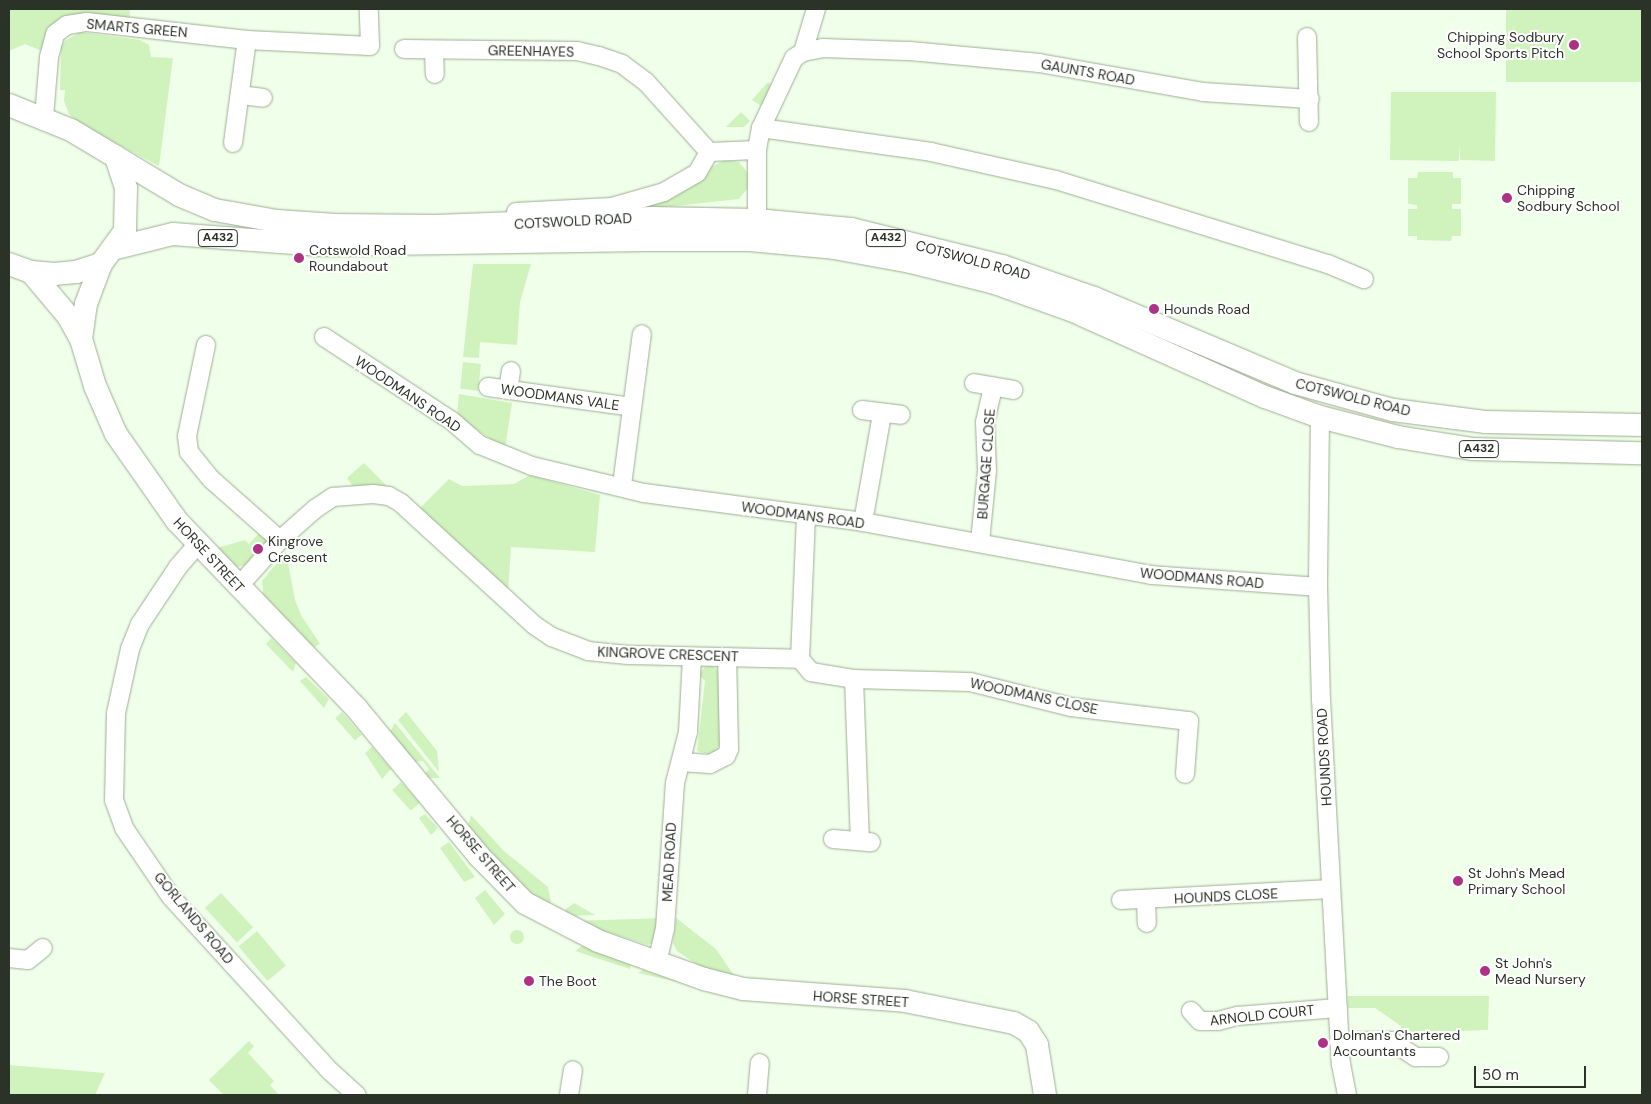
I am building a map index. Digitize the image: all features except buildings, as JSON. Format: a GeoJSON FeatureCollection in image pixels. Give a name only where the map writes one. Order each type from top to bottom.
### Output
{"type":"FeatureCollection","features":[{"type":"Feature","properties":{"kind":"main road","name":"A432"},"geometry":{"type":"LineString","coordinates":[[9,105],[44,117],[116,157]]}},
{"type":"Feature","properties":{"kind":"main road","name":"COTSWOLD ROAD"},"geometry":{"type":"LineString","coordinates":[[116,157],[179,195],[215,210],[277,221],[435,226],[652,218],[757,220],[851,229],[1002,266],[1094,298],[1295,383],[1393,410],[1486,422],[1642,425]]}},
{"type":"Feature","properties":{"kind":"main road","name":"HORSE STREET"},"geometry":{"type":"LineString","coordinates":[[81,339],[86,304],[108,256],[125,231],[126,188],[116,157]]}},
{"type":"Feature","properties":{"kind":"main road","name":"COTSWOLD ROAD"},"geometry":{"type":"LineString","coordinates":[[108,256],[173,234],[321,245],[750,240],[834,248],[911,262],[995,283],[1071,310],[1265,397],[1320,416],[1398,437],[1473,449],[1642,454]]}},
{"type":"Feature","properties":{"kind":"main road","name":"A432"},"geometry":{"type":"LineString","coordinates":[[9,264],[31,272],[76,272],[108,256]]}},
{"type":"Feature","properties":{"kind":"main road","name":"HORSE STREET"},"geometry":{"type":"LineString","coordinates":[[31,272],[57,300],[81,339],[98,394],[116,434],[197,545],[357,709],[478,855],[525,903],[566,927],[658,963],[744,989],[905,1001],[1014,1023],[1028,1031],[1037,1045],[1046,1095]]}},
{"type":"Feature","properties":{"kind":"main road"},"geometry":{"type":"LineString","coordinates":[[1295,383],[1318,401],[1320,416]]}},
{"type":"Feature","properties":{"kind":"street","name":"SMARTS GREEN"},"geometry":{"type":"LineString","coordinates":[[44,117],[49,57],[55,34],[67,25],[88,22],[247,40],[370,46],[369,9]]}},
{"type":"Feature","properties":{"kind":"street"},"geometry":{"type":"LineString","coordinates":[[757,220],[757,150],[761,128],[794,58],[803,52],[816,9]]}},
{"type":"Feature","properties":{"kind":"street"},"geometry":{"type":"LineString","coordinates":[[1307,37],[1310,99],[1309,122]]}},
{"type":"Feature","properties":{"kind":"street"},"geometry":{"type":"LineString","coordinates":[[233,143],[247,40]]}},
{"type":"Feature","properties":{"kind":"street","name":"GAUNTS ROAD"},"geometry":{"type":"LineString","coordinates":[[803,52],[823,48],[910,51],[1039,64],[1203,92],[1310,99]]}},
{"type":"Feature","properties":{"kind":"street","name":"GREENHAYES"},"geometry":{"type":"LineString","coordinates":[[404,49],[434,51],[576,51],[622,64],[646,82],[709,152]]}},
{"type":"Feature","properties":{"kind":"street"},"geometry":{"type":"LineString","coordinates":[[434,51],[435,74]]}},
{"type":"Feature","properties":{"kind":"street"},"geometry":{"type":"LineString","coordinates":[[240,96],[263,98]]}},
{"type":"Feature","properties":{"kind":"street"},"geometry":{"type":"LineString","coordinates":[[761,128],[930,152],[1056,180],[1328,264],[1364,279]]}},
{"type":"Feature","properties":{"kind":"street"},"geometry":{"type":"LineString","coordinates":[[709,152],[757,150]]}},
{"type":"Feature","properties":{"kind":"street","name":"COTSWOLD ROAD"},"geometry":{"type":"LineString","coordinates":[[497,213],[612,207],[664,192],[697,173],[709,152]]}},
{"type":"Feature","properties":{"kind":"street","name":"WOODMANS VALE"},"geometry":{"type":"LineString","coordinates":[[622,486],[642,334]]}},
{"type":"Feature","properties":{"kind":"street","name":"WOODMANS ROAD"},"geometry":{"type":"LineString","coordinates":[[324,337],[452,421],[480,445],[532,466],[622,486],[644,493],[862,522],[980,542],[1151,575],[1318,588]]}},
{"type":"Feature","properties":{"kind":"street"},"geometry":{"type":"LineString","coordinates":[[206,345],[195,363],[187,436],[189,452],[210,479],[280,540]]}},
{"type":"Feature","properties":{"kind":"street"},"geometry":{"type":"LineString","coordinates":[[508,390],[511,371]]}},
{"type":"Feature","properties":{"kind":"street"},"geometry":{"type":"LineString","coordinates":[[974,383],[1013,390]]}},
{"type":"Feature","properties":{"kind":"street","name":"WOODMANS VALE"},"geometry":{"type":"LineString","coordinates":[[488,387],[632,407]]}},
{"type":"Feature","properties":{"kind":"street","name":"BURGAGE CLOSE"},"geometry":{"type":"LineString","coordinates":[[980,542],[987,471],[985,422],[993,387]]}},
{"type":"Feature","properties":{"kind":"street"},"geometry":{"type":"LineString","coordinates":[[862,410],[901,415]]}},
{"type":"Feature","properties":{"kind":"street"},"geometry":{"type":"LineString","coordinates":[[862,522],[882,414]]}},
{"type":"Feature","properties":{"kind":"street","name":"HOUNDS ROAD"},"geometry":{"type":"LineString","coordinates":[[1320,416],[1318,588],[1331,889],[1340,1042],[1347,1095]]}},
{"type":"Feature","properties":{"kind":"street","name":"KINGROVE CRESCENT"},"geometry":{"type":"LineString","coordinates":[[238,587],[280,540],[333,497],[388,496],[401,503],[534,625],[552,637],[588,651],[692,658],[800,659]]}},
{"type":"Feature","properties":{"kind":"street"},"geometry":{"type":"LineString","coordinates":[[800,659],[806,516]]}},
{"type":"Feature","properties":{"kind":"street","name":"GORLANDS ROAD"},"geometry":{"type":"LineString","coordinates":[[197,545],[178,567],[140,624],[130,649],[116,713],[114,800],[124,828],[171,896],[330,1070],[357,1095]]}},
{"type":"Feature","properties":{"kind":"street"},"geometry":{"type":"LineString","coordinates":[[681,762],[710,764],[726,756],[729,749],[727,657]]}},
{"type":"Feature","properties":{"kind":"street","name":"MEAD ROAD"},"geometry":{"type":"LineString","coordinates":[[658,963],[665,929],[671,864],[672,813],[688,732],[692,658]]}},
{"type":"Feature","properties":{"kind":"street","name":"WOODMANS CLOSE"},"geometry":{"type":"LineString","coordinates":[[800,659],[811,672],[854,679],[970,682],[1071,707],[1189,721],[1185,774]]}},
{"type":"Feature","properties":{"kind":"street"},"geometry":{"type":"LineString","coordinates":[[833,839],[866,842],[854,679]]}},
{"type":"Feature","properties":{"kind":"street","name":"HOUNDS CLOSE"},"geometry":{"type":"LineString","coordinates":[[1121,900],[1331,889]]}},
{"type":"Feature","properties":{"kind":"street"},"geometry":{"type":"LineString","coordinates":[[1146,900],[1147,923]]}},
{"type":"Feature","properties":{"kind":"street"},"geometry":{"type":"LineString","coordinates":[[9,958],[28,960],[43,948]]}},
{"type":"Feature","properties":{"kind":"street","name":"ARNOLD COURT"},"geometry":{"type":"LineString","coordinates":[[1191,1011],[1200,1021],[1218,1021],[1237,1016],[1338,1008]]}},
{"type":"Feature","properties":{"kind":"street"},"geometry":{"type":"LineString","coordinates":[[1340,1042],[1392,1041],[1416,1057],[1439,1057]]}},
{"type":"Feature","properties":{"kind":"street"},"geometry":{"type":"LineString","coordinates":[[757,1095],[760,1063]]}},
{"type":"Feature","properties":{"kind":"street"},"geometry":{"type":"LineString","coordinates":[[569,1095],[573,1070]]}},
{"type":"Feature","properties":{"kind":"green space"},"geometry":{"type":"Polygon","coordinates":[[[9,9],[130,9],[129,22],[85,16],[42,51],[25,44],[9,51],[9,9]]]}},
{"type":"Feature","properties":{"kind":"green space","name":"Chipping Sodbury School Sports Pitch"},"geometry":{"type":"Polygon","coordinates":[[[1506,9],[1642,9],[1642,82],[1506,82],[1506,9]]]}},
{"type":"Feature","properties":{"kind":"green space"},"geometry":{"type":"Polygon","coordinates":[[[80,32],[140,40],[149,45],[151,57],[173,58],[159,166],[81,125],[69,114],[64,101],[65,90],[60,90],[61,48],[65,41],[80,32]]]}},
{"type":"Feature","properties":{"kind":"green space"},"geometry":{"type":"Polygon","coordinates":[[[768,82],[772,87],[763,107],[752,100],[768,82]]]}},
{"type":"Feature","properties":{"kind":"green space"},"geometry":{"type":"Polygon","coordinates":[[[1391,92],[1496,92],[1495,161],[1460,160],[1460,143],[1459,161],[1390,160],[1391,92]]]}},
{"type":"Feature","properties":{"kind":"green space"},"geometry":{"type":"Polygon","coordinates":[[[741,112],[750,121],[744,127],[726,127],[741,112]]]}},
{"type":"Feature","properties":{"kind":"green space"},"geometry":{"type":"Polygon","coordinates":[[[725,160],[739,162],[748,173],[748,188],[739,199],[629,211],[725,160]]]}},
{"type":"Feature","properties":{"kind":"green space"},"geometry":{"type":"Polygon","coordinates":[[[1418,172],[1453,172],[1453,178],[1461,178],[1461,204],[1452,204],[1452,209],[1461,209],[1461,236],[1452,236],[1451,241],[1417,240],[1417,236],[1408,236],[1408,209],[1417,209],[1417,205],[1408,204],[1408,178],[1417,178],[1418,172]]]}},
{"type":"Feature","properties":{"kind":"green space"},"geometry":{"type":"Polygon","coordinates":[[[473,264],[531,264],[520,302],[517,345],[480,342],[479,358],[463,357],[473,264]]]}},
{"type":"Feature","properties":{"kind":"green space"},"geometry":{"type":"Polygon","coordinates":[[[463,362],[481,364],[478,391],[460,389],[463,362]]]}},
{"type":"Feature","properties":{"kind":"green space"},"geometry":{"type":"Polygon","coordinates":[[[459,394],[512,403],[505,449],[457,416],[459,394]]]}},
{"type":"Feature","properties":{"kind":"green space"},"geometry":{"type":"Polygon","coordinates":[[[364,463],[386,485],[384,488],[369,485],[354,488],[347,478],[364,463]]]}},
{"type":"Feature","properties":{"kind":"green space"},"geometry":{"type":"Polygon","coordinates":[[[530,475],[600,495],[595,552],[511,547],[508,592],[420,508],[449,479],[462,486],[514,484],[530,475]]]}},
{"type":"Feature","properties":{"kind":"green space"},"geometry":{"type":"Polygon","coordinates":[[[260,532],[268,542],[253,564],[236,567],[214,549],[245,540],[249,544],[260,532]]]}},
{"type":"Feature","properties":{"kind":"green space"},"geometry":{"type":"Polygon","coordinates":[[[286,552],[295,600],[301,615],[320,644],[311,649],[264,598],[262,581],[286,552]]]}},
{"type":"Feature","properties":{"kind":"green space"},"geometry":{"type":"Polygon","coordinates":[[[271,638],[296,663],[293,672],[266,644],[271,638]]]}},
{"type":"Feature","properties":{"kind":"green space"},"geometry":{"type":"Polygon","coordinates":[[[707,664],[715,664],[714,668],[719,670],[720,744],[713,755],[697,751],[705,681],[699,675],[707,664]]]}},
{"type":"Feature","properties":{"kind":"green space"},"geometry":{"type":"Polygon","coordinates":[[[306,677],[329,699],[324,708],[300,681],[306,677]]]}},
{"type":"Feature","properties":{"kind":"green space"},"geometry":{"type":"Polygon","coordinates":[[[342,712],[362,735],[355,741],[335,718],[342,712]]]}},
{"type":"Feature","properties":{"kind":"green space"},"geometry":{"type":"Polygon","coordinates":[[[406,712],[437,751],[439,772],[398,720],[406,712]]]}},
{"type":"Feature","properties":{"kind":"green space"},"geometry":{"type":"Polygon","coordinates":[[[395,723],[440,778],[428,778],[425,773],[429,769],[423,761],[415,762],[390,732],[395,723]]]}},
{"type":"Feature","properties":{"kind":"green space"},"geometry":{"type":"Polygon","coordinates":[[[372,747],[391,769],[382,779],[365,753],[372,747]]]}},
{"type":"Feature","properties":{"kind":"green space"},"geometry":{"type":"Polygon","coordinates":[[[401,782],[420,803],[411,811],[392,790],[401,782]]]}},
{"type":"Feature","properties":{"kind":"green space"},"geometry":{"type":"Polygon","coordinates":[[[425,814],[438,828],[431,835],[419,818],[425,814]]]}},
{"type":"Feature","properties":{"kind":"green space"},"geometry":{"type":"Polygon","coordinates":[[[471,815],[504,851],[548,887],[552,908],[518,885],[468,827],[471,815]]]}},
{"type":"Feature","properties":{"kind":"green space"},"geometry":{"type":"Polygon","coordinates":[[[449,842],[475,877],[464,882],[440,848],[449,842]]]}},
{"type":"Feature","properties":{"kind":"green space"},"geometry":{"type":"Polygon","coordinates":[[[485,890],[505,914],[494,925],[475,898],[485,890]]]}},
{"type":"Feature","properties":{"kind":"green space"},"geometry":{"type":"Polygon","coordinates":[[[221,893],[253,927],[237,942],[205,908],[221,893]]]}},
{"type":"Feature","properties":{"kind":"green space"},"geometry":{"type":"Polygon","coordinates":[[[574,903],[595,915],[565,916],[562,912],[574,903]]]}},
{"type":"Feature","properties":{"kind":"green space"},"geometry":{"type":"Polygon","coordinates":[[[664,918],[655,942],[648,945],[574,921],[664,918]]]}},
{"type":"Feature","properties":{"kind":"green space"},"geometry":{"type":"Polygon","coordinates":[[[676,918],[716,949],[735,977],[701,967],[677,951],[673,943],[676,918]]]}},
{"type":"Feature","properties":{"kind":"green space"},"geometry":{"type":"Polygon","coordinates":[[[514,930],[520,930],[524,937],[520,944],[514,944],[510,940],[510,934],[514,930]]]}},
{"type":"Feature","properties":{"kind":"green space"},"geometry":{"type":"Polygon","coordinates":[[[257,931],[286,965],[268,981],[239,946],[257,931]]]}},
{"type":"Feature","properties":{"kind":"green space"},"geometry":{"type":"Polygon","coordinates":[[[582,946],[631,965],[630,969],[575,951],[582,946]]]}},
{"type":"Feature","properties":{"kind":"green space"},"geometry":{"type":"Polygon","coordinates":[[[643,970],[669,979],[695,986],[638,973],[643,970]]]}},
{"type":"Feature","properties":{"kind":"green space"},"geometry":{"type":"Polygon","coordinates":[[[1348,996],[1489,996],[1488,1030],[1401,1033],[1401,1026],[1375,1008],[1348,1008],[1348,996]]]}},
{"type":"Feature","properties":{"kind":"green space"},"geometry":{"type":"Polygon","coordinates":[[[249,1041],[254,1046],[248,1053],[274,1081],[270,1085],[279,1095],[224,1095],[209,1080],[249,1041]]]}},
{"type":"Feature","properties":{"kind":"green space"},"geometry":{"type":"Polygon","coordinates":[[[9,1065],[105,1073],[95,1095],[9,1095],[9,1065]]]}},
{"type":"Feature","properties":{"kind":"place","name":"Chipping Sodbury School Sports Pitch"},"geometry":{"type":"Point","coordinates":[1574,45]}},
{"type":"Feature","properties":{"kind":"place","name":"Chipping Sodbury School"},"geometry":{"type":"Point","coordinates":[1507,198]}},
{"type":"Feature","properties":{"kind":"place","name":"Cotswold Road Roundabout"},"geometry":{"type":"Point","coordinates":[299,258]}},
{"type":"Feature","properties":{"kind":"place","name":"Hounds Road"},"geometry":{"type":"Point","coordinates":[1154,309]}},
{"type":"Feature","properties":{"kind":"place","name":"Kingrove Crescent"},"geometry":{"type":"Point","coordinates":[258,549]}},
{"type":"Feature","properties":{"kind":"place","name":"St John's Mead Primary School"},"geometry":{"type":"Point","coordinates":[1458,881]}},
{"type":"Feature","properties":{"kind":"place","name":"St John's Mead Nursery"},"geometry":{"type":"Point","coordinates":[1485,971]}},
{"type":"Feature","properties":{"kind":"place","name":"The Boot"},"geometry":{"type":"Point","coordinates":[529,981]}},
{"type":"Feature","properties":{"kind":"place","name":"Dolman's Chartered Accountants"},"geometry":{"type":"Point","coordinates":[1323,1043]}}]}
